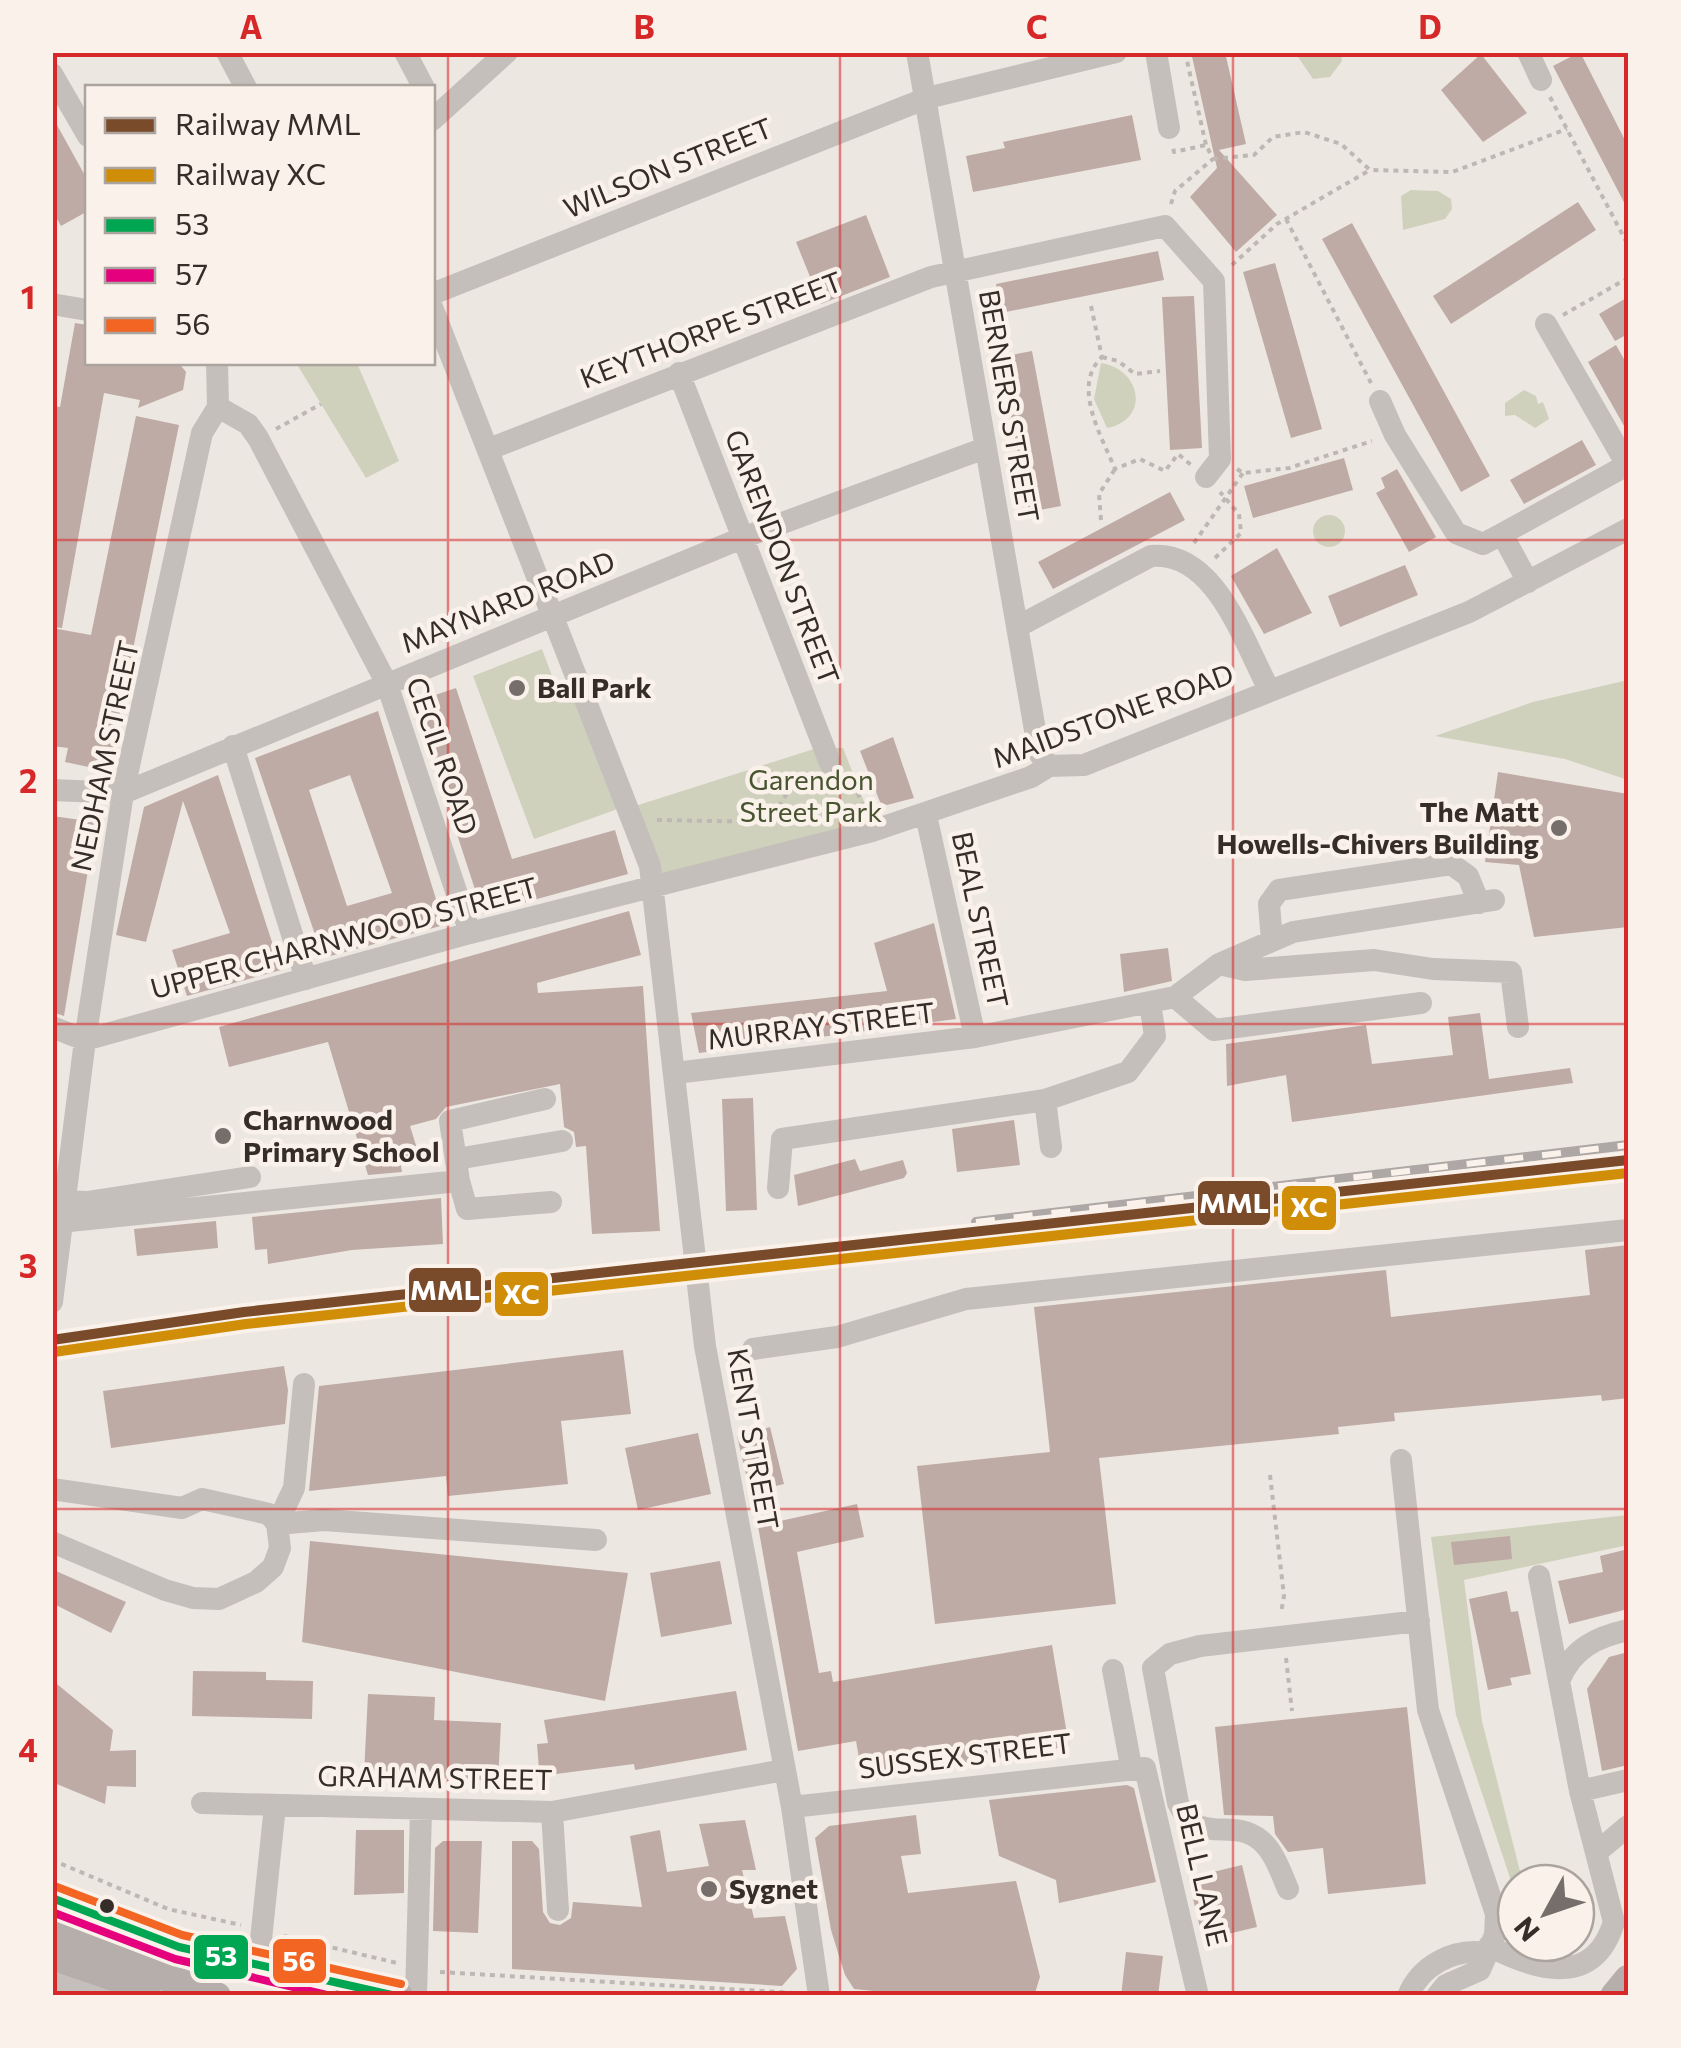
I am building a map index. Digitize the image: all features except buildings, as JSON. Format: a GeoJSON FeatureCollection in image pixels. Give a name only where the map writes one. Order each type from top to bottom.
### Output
{"type":"FeatureCollection","features":[{"type":"Feature","properties":{"kind":"main road"},"geometry":{"type":"LineString","coordinates":[[52,1898],[96,1920],[167,1945],[258,1968],[400,1996]]}},
{"type":"Feature","properties":{"kind":"main road"},"geometry":{"type":"LineString","coordinates":[[52,1934],[218,1996]]}},
{"type":"Feature","properties":{"kind":"main road"},"geometry":{"type":"LineString","coordinates":[[52,1956],[168,1996]]}},
{"type":"Feature","properties":{"kind":"main road"},"geometry":{"type":"LineString","coordinates":[[1614,1996],[1628,1979]]}},
{"type":"Feature","properties":{"kind":"street"},"geometry":{"type":"LineString","coordinates":[[227,52],[244,85]]}},
{"type":"Feature","properties":{"kind":"street"},"geometry":{"type":"LineString","coordinates":[[406,52],[422,85]]}},
{"type":"Feature","properties":{"kind":"street"},"geometry":{"type":"LineString","coordinates":[[435,112],[507,52]]}},
{"type":"Feature","properties":{"kind":"street","name":"BERNERS STREET"},"geometry":{"type":"LineString","coordinates":[[917,52],[1040,753],[1049,766]]}},
{"type":"Feature","properties":{"kind":"street","name":"WILSON STREET"},"geometry":{"type":"LineString","coordinates":[[435,293],[927,98],[1116,52]]}},
{"type":"Feature","properties":{"kind":"street"},"geometry":{"type":"LineString","coordinates":[[1156,52],[1170,128]]}},
{"type":"Feature","properties":{"kind":"street"},"geometry":{"type":"LineString","coordinates":[[1528,52],[1541,80]]}},
{"type":"Feature","properties":{"kind":"street"},"geometry":{"type":"LineString","coordinates":[[52,74],[85,131]]}},
{"type":"Feature","properties":{"kind":"street"},"geometry":{"type":"LineString","coordinates":[[1166,226],[1214,281],[1213,468]]}},
{"type":"Feature","properties":{"kind":"street","name":"KEYTHORPE STREET"},"geometry":{"type":"LineString","coordinates":[[489,449],[931,277],[1166,226]]}},
{"type":"Feature","properties":{"kind":"street"},"geometry":{"type":"LineString","coordinates":[[52,304],[85,310]]}},
{"type":"Feature","properties":{"kind":"street","name":"KENT STREET"},"geometry":{"type":"LineString","coordinates":[[435,314],[636,826],[654,890],[686,1209],[705,1346],[792,1806],[819,1996]]}},
{"type":"Feature","properties":{"kind":"street"},"geometry":{"type":"LineString","coordinates":[[1380,401],[1395,435],[1456,533],[1484,544],[1628,465],[1546,324]]}},
{"type":"Feature","properties":{"kind":"street"},"geometry":{"type":"LineString","coordinates":[[217,365],[218,407]]}},
{"type":"Feature","properties":{"kind":"street","name":"GARENDON STREET"},"geometry":{"type":"LineString","coordinates":[[679,373],[830,763]]}},
{"type":"Feature","properties":{"kind":"street","name":"CECIL ROAD"},"geometry":{"type":"LineString","coordinates":[[218,407],[248,424],[258,438],[388,684],[470,933]]}},
{"type":"Feature","properties":{"kind":"street","name":"NEDHAM STREET"},"geometry":{"type":"LineString","coordinates":[[52,1302],[85,1040],[124,793],[202,433],[218,407]]}},
{"type":"Feature","properties":{"kind":"street","name":"MAYNARD ROAD"},"geometry":{"type":"LineString","coordinates":[[52,790],[124,793],[742,538],[985,448]]}},
{"type":"Feature","properties":{"kind":"street","name":"MAIDSTONE ROAD"},"geometry":{"type":"LineString","coordinates":[[654,890],[926,815],[1032,777],[1049,766],[1084,765],[1406,640],[1628,529]]}},
{"type":"Feature","properties":{"kind":"street"},"geometry":{"type":"LineString","coordinates":[[1502,534],[1528,582]]}},
{"type":"Feature","properties":{"kind":"street"},"geometry":{"type":"LineString","coordinates":[[1017,627],[1151,556],[1192,565],[1270,691]]}},
{"type":"Feature","properties":{"kind":"street"},"geometry":{"type":"LineString","coordinates":[[233,746],[306,979]]}},
{"type":"Feature","properties":{"kind":"street","name":"BEAL STREET"},"geometry":{"type":"LineString","coordinates":[[926,815],[975,1037]]}},
{"type":"Feature","properties":{"kind":"street"},"geometry":{"type":"LineString","coordinates":[[1272,941],[1269,904],[1279,890],[1451,864],[1468,876],[1486,901],[1293,932],[1219,964],[1174,998],[1214,1030],[1422,1003]]}},
{"type":"Feature","properties":{"kind":"street","name":"UPPER CHARNWOOD STREET"},"geometry":{"type":"LineString","coordinates":[[85,1040],[470,933],[654,890]]}},
{"type":"Feature","properties":{"kind":"street"},"geometry":{"type":"LineString","coordinates":[[1219,964],[1245,970],[1374,960],[1433,969],[1511,972],[1518,1027]]}},
{"type":"Feature","properties":{"kind":"street","name":"MURRAY STREET"},"geometry":{"type":"LineString","coordinates":[[675,1074],[975,1037],[1174,998]]}},
{"type":"Feature","properties":{"kind":"street"},"geometry":{"type":"LineString","coordinates":[[778,1188],[782,1138],[1045,1100],[1128,1072],[1155,1036],[1150,1003]]}},
{"type":"Feature","properties":{"kind":"street"},"geometry":{"type":"LineString","coordinates":[[52,1026],[85,1040]]}},
{"type":"Feature","properties":{"kind":"street"},"geometry":{"type":"LineString","coordinates":[[545,1099],[450,1120],[467,1209],[551,1202]]}},
{"type":"Feature","properties":{"kind":"street"},"geometry":{"type":"LineString","coordinates":[[1045,1100],[1051,1147]]}},
{"type":"Feature","properties":{"kind":"street"},"geometry":{"type":"LineString","coordinates":[[61,1212],[458,1170],[562,1141]]}},
{"type":"Feature","properties":{"kind":"street"},"geometry":{"type":"LineString","coordinates":[[61,1212],[87,1202],[250,1177]]}},
{"type":"Feature","properties":{"kind":"street"},"geometry":{"type":"LineString","coordinates":[[753,1349],[837,1338],[966,1299],[1628,1230]]}},
{"type":"Feature","properties":{"kind":"street"},"geometry":{"type":"LineString","coordinates":[[277,1524],[294,1488],[304,1384]]}},
{"type":"Feature","properties":{"kind":"street"},"geometry":{"type":"LineString","coordinates":[[1401,1460],[1435,1739],[1496,1914],[1480,1970],[1446,1985],[1437,1996]]}},
{"type":"Feature","properties":{"kind":"street"},"geometry":{"type":"LineString","coordinates":[[52,1542],[165,1590],[193,1598],[218,1599],[256,1582],[273,1567],[280,1548],[277,1524],[269,1514],[202,1500],[182,1508],[59,1490]]}},
{"type":"Feature","properties":{"kind":"street"},"geometry":{"type":"LineString","coordinates":[[277,1524],[324,1520],[596,1540]]}},
{"type":"Feature","properties":{"kind":"street"},"geometry":{"type":"LineString","coordinates":[[1408,1996],[1419,1976],[1445,1958],[1470,1950],[1487,1950],[1538,1966],[1568,1970],[1598,1952],[1614,1922],[1580,1791],[1539,1576]]}},
{"type":"Feature","properties":{"kind":"street"},"geometry":{"type":"LineString","coordinates":[[1288,1889],[1263,1842],[1245,1831],[1198,1827],[1185,1817],[1151,1675],[1159,1660],[1185,1650],[1419,1621]]}},
{"type":"Feature","properties":{"kind":"street"},"geometry":{"type":"LineString","coordinates":[[1560,1679],[1566,1664],[1582,1648],[1601,1636],[1628,1630]]}},
{"type":"Feature","properties":{"kind":"street","name":"BELL LANE"},"geometry":{"type":"LineString","coordinates":[[1113,1670],[1198,1996]]}},
{"type":"Feature","properties":{"kind":"street","name":"SUSSEX STREET"},"geometry":{"type":"LineString","coordinates":[[792,1806],[1138,1767]]}},
{"type":"Feature","properties":{"kind":"street","name":"GRAHAM STREET"},"geometry":{"type":"LineString","coordinates":[[202,1803],[552,1812],[784,1770]]}},
{"type":"Feature","properties":{"kind":"street"},"geometry":{"type":"LineString","coordinates":[[1580,1791],[1628,1780]]}},
{"type":"Feature","properties":{"kind":"street"},"geometry":{"type":"LineString","coordinates":[[258,1968],[275,1806]]}},
{"type":"Feature","properties":{"kind":"street"},"geometry":{"type":"LineString","coordinates":[[416,1996],[421,1811]]}},
{"type":"Feature","properties":{"kind":"street"},"geometry":{"type":"LineString","coordinates":[[552,1812],[558,1910]]}},
{"type":"Feature","properties":{"kind":"street"},"geometry":{"type":"LineString","coordinates":[[1596,1852],[1628,1826]]}},
{"type":"Feature","properties":{"kind":"street"},"geometry":{"type":"LineString","coordinates":[[52,1983],[168,1996]]}},
{"type":"Feature","properties":{"kind":"path"},"geometry":{"type":"LineString","coordinates":[[1186,52],[1206,146],[1213,158]]}},
{"type":"Feature","properties":{"kind":"path"},"geometry":{"type":"LineString","coordinates":[[1541,80],[1628,245]]}},
{"type":"Feature","properties":{"kind":"path"},"geometry":{"type":"LineString","coordinates":[[1170,128],[1174,152],[1206,146]]}},
{"type":"Feature","properties":{"kind":"path"},"geometry":{"type":"LineString","coordinates":[[1214,281],[1286,219],[1370,170],[1452,172],[1568,129]]}},
{"type":"Feature","properties":{"kind":"path"},"geometry":{"type":"LineString","coordinates":[[1166,226],[1174,191],[1213,158],[1254,155],[1273,137],[1304,132],[1342,144],[1370,170]]}},
{"type":"Feature","properties":{"kind":"path"},"geometry":{"type":"LineString","coordinates":[[1286,219],[1380,401]]}},
{"type":"Feature","properties":{"kind":"path"},"geometry":{"type":"LineString","coordinates":[[1546,324],[1628,278]]}},
{"type":"Feature","properties":{"kind":"path"},"geometry":{"type":"LineString","coordinates":[[1091,306],[1102,357],[1092,370],[1088,398],[1114,469]]}},
{"type":"Feature","properties":{"kind":"path"},"geometry":{"type":"LineString","coordinates":[[1102,357],[1118,361],[1135,374],[1160,371]]}},
{"type":"Feature","properties":{"kind":"path"},"geometry":{"type":"LineString","coordinates":[[258,438],[321,404]]}},
{"type":"Feature","properties":{"kind":"path"},"geometry":{"type":"LineString","coordinates":[[1101,520],[1098,494],[1114,469],[1140,459],[1165,470],[1178,454],[1213,468],[1243,473],[1290,468],[1395,435]]}},
{"type":"Feature","properties":{"kind":"path"},"geometry":{"type":"LineString","coordinates":[[1192,565],[1242,533],[1239,514],[1227,500],[1213,468]]}},
{"type":"Feature","properties":{"kind":"path"},"geometry":{"type":"LineString","coordinates":[[1192,565],[1243,473]]}},
{"type":"Feature","properties":{"kind":"path"},"geometry":{"type":"LineString","coordinates":[[636,826],[671,819],[768,822],[796,780],[844,757],[872,831]]}},
{"type":"Feature","properties":{"kind":"path"},"geometry":{"type":"LineString","coordinates":[[1270,1474],[1292,1711]]}},
{"type":"Feature","properties":{"kind":"green space"},"geometry":{"type":"Polygon","coordinates":[[[1341,53],[1342,61],[1330,77],[1313,79],[1296,54],[1341,53]]]}},
{"type":"Feature","properties":{"kind":"green space"},"geometry":{"type":"Polygon","coordinates":[[[1411,190],[1438,191],[1451,199],[1452,209],[1445,219],[1403,230],[1401,196],[1411,190]]]}},
{"type":"Feature","properties":{"kind":"green space"},"geometry":{"type":"Polygon","coordinates":[[[1101,363],[1125,374],[1136,394],[1130,415],[1107,428],[1094,399],[1101,363]]]}},
{"type":"Feature","properties":{"kind":"green space"},"geometry":{"type":"Polygon","coordinates":[[[358,365],[399,461],[366,478],[298,366],[358,365]]]}},
{"type":"Feature","properties":{"kind":"green space"},"geometry":{"type":"Polygon","coordinates":[[[1524,390],[1536,396],[1538,404],[1543,402],[1549,419],[1535,428],[1515,415],[1505,416],[1505,403],[1524,390]]]}},
{"type":"Feature","properties":{"kind":"green space"},"geometry":{"type":"Polygon","coordinates":[[[1329,515],[1340,520],[1345,531],[1340,542],[1329,547],[1318,542],[1313,531],[1318,520],[1329,515]]]}},
{"type":"Feature","properties":{"kind":"green space"},"geometry":{"type":"Polygon","coordinates":[[[542,649],[560,697],[572,692],[626,806],[534,839],[473,676],[542,649]]]}},
{"type":"Feature","properties":{"kind":"green space"},"geometry":{"type":"Polygon","coordinates":[[[1628,680],[1628,780],[1565,759],[1435,736],[1533,702],[1628,680]]]}},
{"type":"Feature","properties":{"kind":"green space","name":"Garendon Street Park"},"geometry":{"type":"Polygon","coordinates":[[[817,748],[843,748],[874,827],[656,887],[632,807],[817,748]]]}},
{"type":"Feature","properties":{"kind":"green space"},"geometry":{"type":"Polygon","coordinates":[[[1628,1515],[1628,1545],[1464,1580],[1482,1721],[1518,1863],[1505,1863],[1456,1715],[1431,1537],[1628,1515]]]}},
{"type":"Feature","properties":{"kind":"railway"},"geometry":{"type":"LineString","coordinates":[[976,1222],[1628,1145]]}},
{"type":"Feature","properties":{"kind":"rail line","name":"MML"},"geometry":{"type":"LineString","coordinates":[[52,1340],[244,1312],[1628,1160]]}},
{"type":"Feature","properties":{"kind":"rail line","name":"XC"},"geometry":{"type":"LineString","coordinates":[[54,1352],[246,1324],[1628,1173]]}},
{"type":"Feature","properties":{"kind":"transit line","name":"56"},"geometry":{"type":"LineString","coordinates":[[57,1887],[182,1935],[401,1984]]}},
{"type":"Feature","properties":{"kind":"transit line","name":"53"},"geometry":{"type":"LineString","coordinates":[[52,1898],[179,1947],[396,1996]]}},
{"type":"Feature","properties":{"kind":"transit line","name":"57"},"geometry":{"type":"LineString","coordinates":[[52,1912],[175,1959],[331,1996]]}},
{"type":"Feature","properties":{"kind":"place","name":"Ball Park"},"geometry":{"type":"Point","coordinates":[517,688]}},
{"type":"Feature","properties":{"kind":"place","name":"The Matt Howells-Chivers Building"},"geometry":{"type":"Point","coordinates":[1559,828]}},
{"type":"Feature","properties":{"kind":"place","name":"Charnwood Primary School"},"geometry":{"type":"Point","coordinates":[223,1136]}},
{"type":"Feature","properties":{"kind":"place","name":"Sygnet"},"geometry":{"type":"Point","coordinates":[709,1889]}}]}
